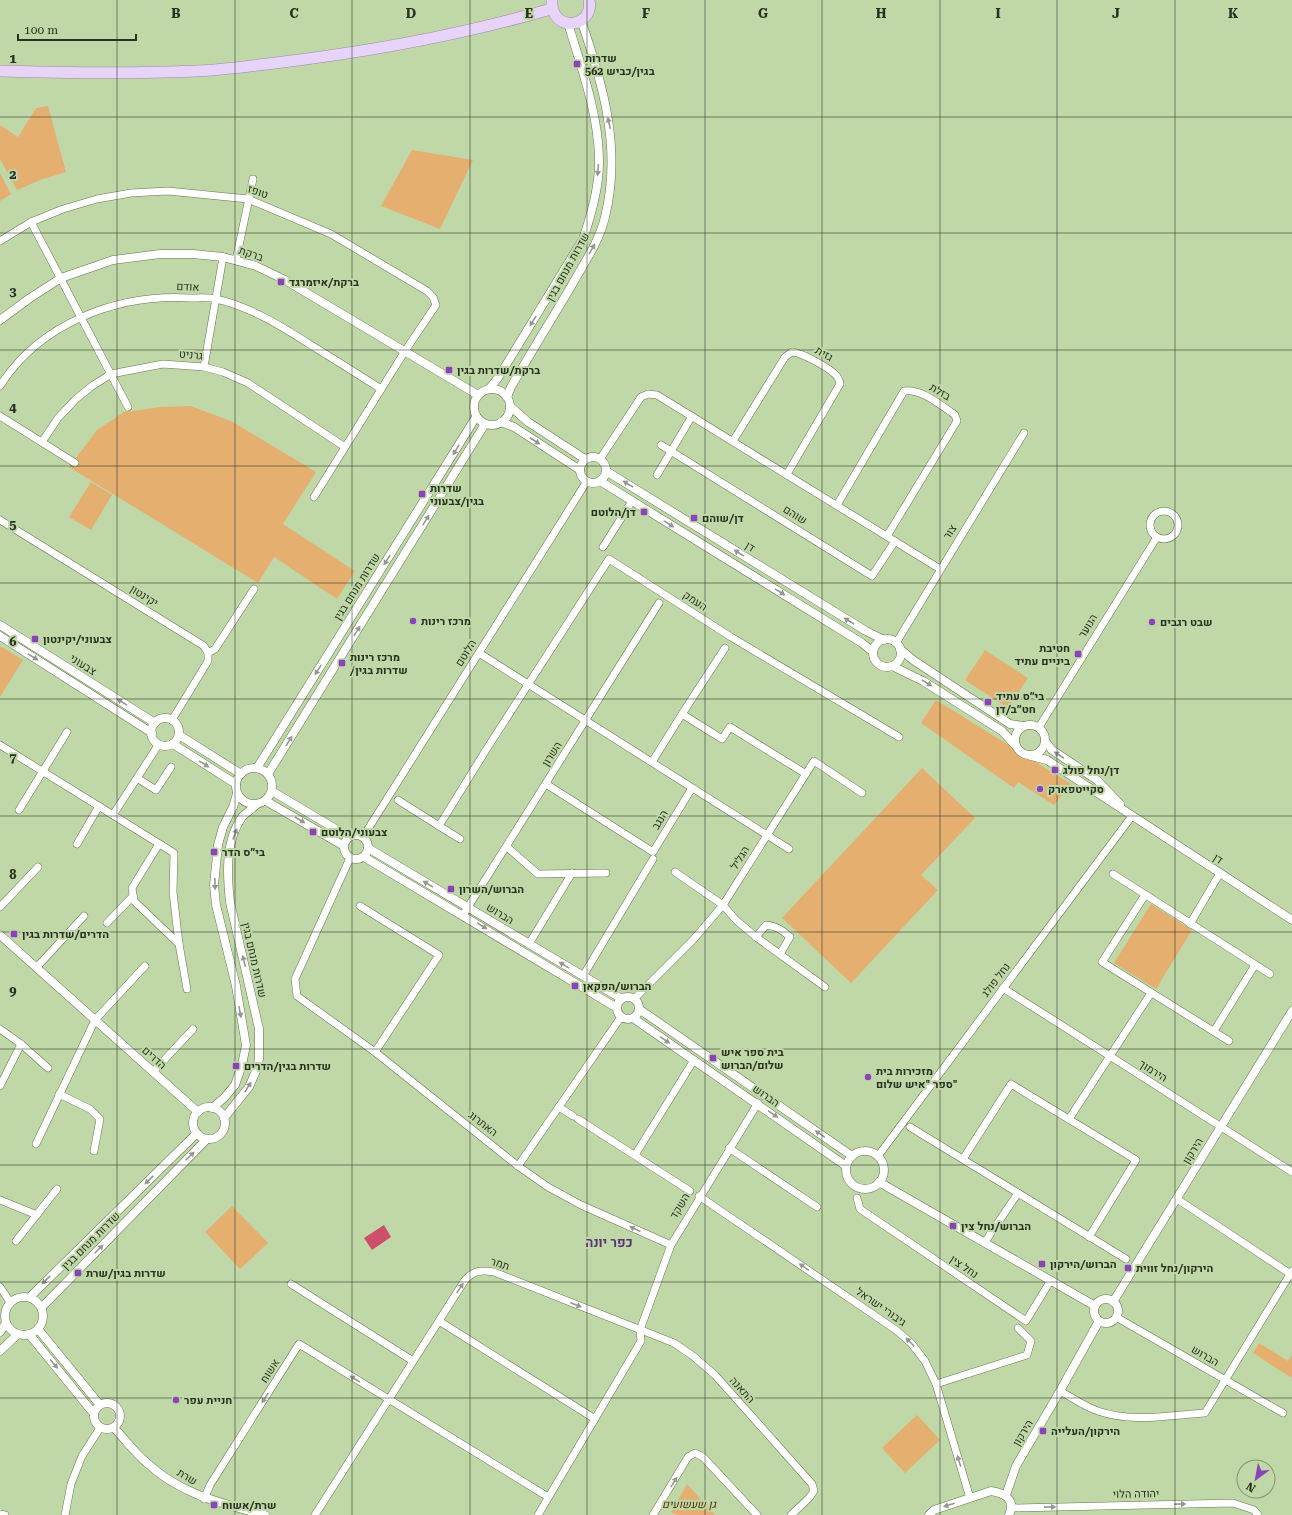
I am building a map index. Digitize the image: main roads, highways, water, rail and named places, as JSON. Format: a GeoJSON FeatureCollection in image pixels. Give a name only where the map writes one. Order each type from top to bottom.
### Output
{"type":"FeatureCollection","features":[{"type":"Feature","properties":{"kind":"main road"},"geometry":{"type":"LineString","coordinates":[[0,71],[83,74],[198,71],[320,58],[376,50],[503,23],[552,4],[557,19],[571,24],[581,20],[587,15],[590,8],[589,0]]}},
{"type":"Feature","properties":{"kind":"place","name":"שדרות בגין/כביש 562"},"geometry":{"type":"Point","coordinates":[577,64]}},
{"type":"Feature","properties":{"kind":"place","name":"ברקת/איזמרגד"},"geometry":{"type":"Point","coordinates":[281,282]}},
{"type":"Feature","properties":{"kind":"place","name":"ברקת/שדרות בגין"},"geometry":{"type":"Point","coordinates":[449,370]}},
{"type":"Feature","properties":{"kind":"place","name":"שדרות בגין/צבעוני"},"geometry":{"type":"Point","coordinates":[422,494]}},
{"type":"Feature","properties":{"kind":"place","name":"דן/הלוטם"},"geometry":{"type":"Point","coordinates":[644,512]}},
{"type":"Feature","properties":{"kind":"place","name":"דן/שוהם"},"geometry":{"type":"Point","coordinates":[694,518]}},
{"type":"Feature","properties":{"kind":"place","name":"מרכז רינות"},"geometry":{"type":"Point","coordinates":[413,621]}},
{"type":"Feature","properties":{"kind":"place","name":"שבט רגבים"},"geometry":{"type":"Point","coordinates":[1152,622]}},
{"type":"Feature","properties":{"kind":"place","name":"צבעוני/יקינטון"},"geometry":{"type":"Point","coordinates":[35,639]}},
{"type":"Feature","properties":{"kind":"place","name":"חטיבת ביניים עתיד"},"geometry":{"type":"Point","coordinates":[1078,654]}},
{"type":"Feature","properties":{"kind":"place","name":"מרכז רינות /שדרות בגין"},"geometry":{"type":"Point","coordinates":[342,663]}},
{"type":"Feature","properties":{"kind":"place","name":"בי״ס עתיד חט״ב/דן"},"geometry":{"type":"Point","coordinates":[988,702]}},
{"type":"Feature","properties":{"kind":"place","name":"דן/נחל פולג"},"geometry":{"type":"Point","coordinates":[1055,770]}},
{"type":"Feature","properties":{"kind":"place","name":"סקייטפארק"},"geometry":{"type":"Point","coordinates":[1040,789]}},
{"type":"Feature","properties":{"kind":"place","name":"צבעוני/הלוטם"},"geometry":{"type":"Point","coordinates":[313,832]}},
{"type":"Feature","properties":{"kind":"place","name":"בי״ס הדר"},"geometry":{"type":"Point","coordinates":[214,852]}},
{"type":"Feature","properties":{"kind":"place","name":"הברוש/השרון"},"geometry":{"type":"Point","coordinates":[451,889]}},
{"type":"Feature","properties":{"kind":"place","name":"הדרים/שדרות בגין"},"geometry":{"type":"Point","coordinates":[14,934]}},
{"type":"Feature","properties":{"kind":"place","name":"הברוש/הפקאן"},"geometry":{"type":"Point","coordinates":[575,986]}},
{"type":"Feature","properties":{"kind":"place","name":"בית ספר איש שלום/הברוש"},"geometry":{"type":"Point","coordinates":[713,1058]}},
{"type":"Feature","properties":{"kind":"place","name":"שדרות בגין/הדרים"},"geometry":{"type":"Point","coordinates":[236,1066]}},
{"type":"Feature","properties":{"kind":"place","name":"מזכירות בית ספר \"איש שלום\""},"geometry":{"type":"Point","coordinates":[868,1077]}},
{"type":"Feature","properties":{"kind":"place","name":"הברוש/נחל צין"},"geometry":{"type":"Point","coordinates":[953,1226]}},
{"type":"Feature","properties":{"kind":"place","name":"הברוש/הירקון"},"geometry":{"type":"Point","coordinates":[1042,1264]}},
{"type":"Feature","properties":{"kind":"place","name":"הירקון/נחל זווית"},"geometry":{"type":"Point","coordinates":[1128,1268]}},
{"type":"Feature","properties":{"kind":"place","name":"שדרות בגין/שרת"},"geometry":{"type":"Point","coordinates":[78,1273]}},
{"type":"Feature","properties":{"kind":"place","name":"חניית עפר"},"geometry":{"type":"Point","coordinates":[176,1400]}},
{"type":"Feature","properties":{"kind":"place","name":"הירקון/העלייה"},"geometry":{"type":"Point","coordinates":[1043,1431]}},
{"type":"Feature","properties":{"kind":"place","name":"שרת/אשוח"},"geometry":{"type":"Point","coordinates":[214,1505]}},
{"type":"Feature","properties":{"kind":"district","name":"כפר יונה"},"geometry":{"type":"Point","coordinates":[609,1242]}},
{"type":"Feature","properties":{"kind":"park label","name":"גן שעשועים"},"geometry":{"type":"Point","coordinates":[689,1504]}}]}
